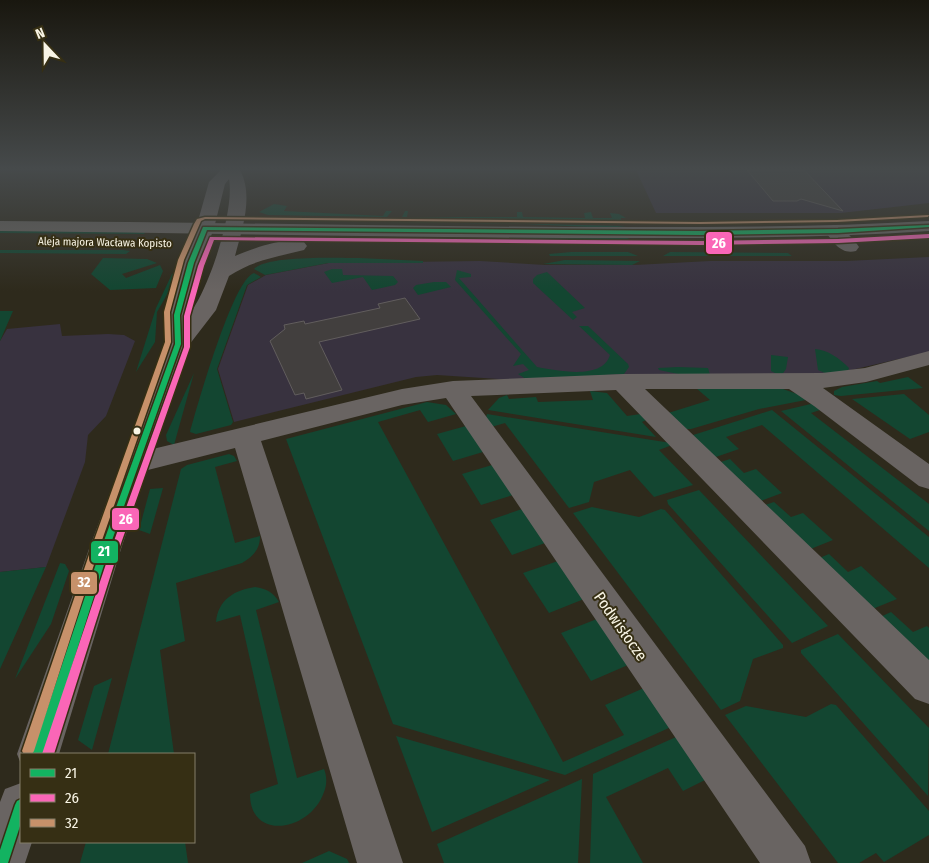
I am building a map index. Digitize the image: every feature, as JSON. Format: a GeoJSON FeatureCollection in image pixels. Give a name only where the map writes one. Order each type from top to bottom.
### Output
{"type":"FeatureCollection","features":[{"type":"Feature","properties":{"kind":"main road","name":"Aleja majora Wacława Kopisto"},"geometry":{"type":"LineString","coordinates":[[0,226],[201,236]]}},
{"type":"Feature","properties":{"kind":"main road","name":"Aleja majora Wacława Kopisto"},"geometry":{"type":"LineString","coordinates":[[0,241],[420,232],[834,231],[929,226]]}},
{"type":"Feature","properties":{"kind":"main road","name":"Aleja majora Wacława Kopisto"},"geometry":{"type":"LineString","coordinates":[[231,236],[297,246],[782,249],[929,242]]}},
{"type":"Feature","properties":{"kind":"street"},"geometry":{"type":"LineString","coordinates":[[178,344],[177,315],[209,210]]}},
{"type":"Feature","properties":{"kind":"street"},"geometry":{"type":"LineString","coordinates":[[38,753],[178,344],[205,310],[220,273],[237,210]]}},
{"type":"Feature","properties":{"kind":"street"},"geometry":{"type":"LineString","coordinates":[[834,231],[849,247]]}},
{"type":"Feature","properties":{"kind":"street"},"geometry":{"type":"LineString","coordinates":[[220,273],[238,261],[255,254],[297,246]]}},
{"type":"Feature","properties":{"kind":"street"},"geometry":{"type":"LineString","coordinates":[[136,463],[402,397],[454,389],[624,382],[832,380],[866,375],[929,358]]}},
{"type":"Feature","properties":{"kind":"street"},"geometry":{"type":"LineString","coordinates":[[794,381],[929,479]]}},
{"type":"Feature","properties":{"kind":"street"},"geometry":{"type":"LineString","coordinates":[[624,382],[929,686]]}},
{"type":"Feature","properties":{"kind":"street","name":"Podwisłocze"},"geometry":{"type":"LineString","coordinates":[[454,389],[788,863]]}},
{"type":"Feature","properties":{"kind":"street"},"geometry":{"type":"LineString","coordinates":[[244,436],[380,863]]}},
{"type":"Feature","properties":{"kind":"street"},"geometry":{"type":"LineString","coordinates":[[2,863],[20,807]]}},
{"type":"Feature","properties":{"kind":"shaded area"},"geometry":{"type":"Polygon","coordinates":[[[655,210],[865,210],[841,213],[656,213],[655,210]]]}},
{"type":"Feature","properties":{"kind":"shaded area"},"geometry":{"type":"Polygon","coordinates":[[[929,257],[929,352],[834,374],[531,381],[437,375],[416,377],[234,422],[218,369],[248,285],[266,275],[329,263],[480,261],[545,265],[635,265],[710,261],[846,261],[929,257]]]}},
{"type":"Feature","properties":{"kind":"shaded area"},"geometry":{"type":"Polygon","coordinates":[[[60,324],[62,336],[124,335],[135,341],[106,416],[88,435],[85,462],[46,567],[0,572],[0,341],[7,329],[60,324]]]}},
{"type":"Feature","properties":{"kind":"green space"},"geometry":{"type":"Polygon","coordinates":[[[262,210],[284,210],[383,216],[386,211],[392,211],[387,217],[268,215],[259,212],[262,210]]]}},
{"type":"Feature","properties":{"kind":"green space"},"geometry":{"type":"Polygon","coordinates":[[[405,211],[408,211],[407,217],[517,217],[517,212],[522,212],[523,217],[585,218],[584,213],[591,212],[593,218],[612,218],[610,213],[619,214],[626,218],[621,218],[618,221],[402,217],[405,211]]]}},
{"type":"Feature","properties":{"kind":"green space"},"geometry":{"type":"Polygon","coordinates":[[[313,219],[626,226],[610,228],[526,224],[312,221],[313,219]]]}},
{"type":"Feature","properties":{"kind":"green space"},"geometry":{"type":"Polygon","coordinates":[[[0,230],[146,231],[144,234],[0,233],[0,230]]]}},
{"type":"Feature","properties":{"kind":"green space"},"geometry":{"type":"Polygon","coordinates":[[[307,237],[472,239],[626,237],[632,241],[626,244],[305,240],[307,237]]]}},
{"type":"Feature","properties":{"kind":"green space"},"geometry":{"type":"Polygon","coordinates":[[[778,239],[781,244],[658,243],[655,241],[778,239]]]}},
{"type":"Feature","properties":{"kind":"green space"},"geometry":{"type":"Polygon","coordinates":[[[0,250],[130,251],[126,254],[0,253],[0,250]]]}},
{"type":"Feature","properties":{"kind":"green space"},"geometry":{"type":"Polygon","coordinates":[[[628,252],[638,256],[550,256],[549,254],[628,252]]]}},
{"type":"Feature","properties":{"kind":"green space"},"geometry":{"type":"Polygon","coordinates":[[[670,252],[788,253],[792,256],[663,256],[670,252]]]}},
{"type":"Feature","properties":{"kind":"green space"},"geometry":{"type":"Polygon","coordinates":[[[103,258],[147,259],[157,263],[122,274],[126,278],[160,265],[163,271],[156,288],[110,290],[91,274],[103,258]]]}},
{"type":"Feature","properties":{"kind":"green space"},"geometry":{"type":"Polygon","coordinates":[[[359,258],[423,261],[423,263],[328,263],[265,275],[254,269],[273,261],[287,259],[359,258]]]}},
{"type":"Feature","properties":{"kind":"green space"},"geometry":{"type":"Polygon","coordinates":[[[565,260],[640,261],[632,265],[543,264],[565,260]]]}},
{"type":"Feature","properties":{"kind":"green space"},"geometry":{"type":"Polygon","coordinates":[[[332,269],[342,269],[343,275],[393,276],[398,282],[395,285],[372,290],[363,277],[332,283],[324,272],[332,269]]]}},
{"type":"Feature","properties":{"kind":"green space"},"geometry":{"type":"Polygon","coordinates":[[[181,270],[157,312],[155,342],[136,372],[156,308],[172,274],[181,270]]]}},
{"type":"Feature","properties":{"kind":"green space"},"geometry":{"type":"Polygon","coordinates":[[[457,270],[471,274],[471,277],[459,278],[537,367],[578,372],[598,368],[605,363],[610,355],[579,326],[588,326],[629,367],[624,374],[526,379],[518,374],[529,370],[523,364],[513,366],[521,354],[455,280],[457,270]]]}},
{"type":"Feature","properties":{"kind":"green space"},"geometry":{"type":"Polygon","coordinates":[[[547,272],[585,308],[572,312],[577,317],[573,320],[533,283],[533,279],[537,275],[547,272]]]}},
{"type":"Feature","properties":{"kind":"green space"},"geometry":{"type":"Polygon","coordinates":[[[254,273],[261,277],[247,285],[217,369],[233,422],[231,425],[196,434],[190,432],[226,319],[236,297],[246,281],[254,273]]]}},
{"type":"Feature","properties":{"kind":"green space"},"geometry":{"type":"Polygon","coordinates":[[[446,282],[451,287],[418,295],[413,288],[416,285],[446,282]]]}},
{"type":"Feature","properties":{"kind":"green space"},"geometry":{"type":"Polygon","coordinates":[[[0,311],[13,311],[0,341],[0,311]]]}},
{"type":"Feature","properties":{"kind":"green space"},"geometry":{"type":"Polygon","coordinates":[[[815,349],[829,353],[837,358],[849,368],[848,371],[825,373],[818,370],[815,349]]]}},
{"type":"Feature","properties":{"kind":"green space"},"geometry":{"type":"Polygon","coordinates":[[[771,355],[788,357],[786,369],[781,376],[771,371],[771,355]]]}},
{"type":"Feature","properties":{"kind":"green space"},"geometry":{"type":"Polygon","coordinates":[[[658,368],[708,368],[710,375],[683,375],[659,370],[658,368]]]}},
{"type":"Feature","properties":{"kind":"green space"},"geometry":{"type":"Polygon","coordinates":[[[194,373],[174,445],[167,441],[166,435],[194,373]]]}},
{"type":"Feature","properties":{"kind":"green space"},"geometry":{"type":"Polygon","coordinates":[[[908,377],[923,388],[841,396],[834,395],[834,391],[842,387],[877,381],[880,383],[908,377]]]}},
{"type":"Feature","properties":{"kind":"green space"},"geometry":{"type":"Polygon","coordinates":[[[696,388],[783,389],[811,399],[759,409],[691,429],[682,429],[665,414],[710,400],[696,388]]]}},
{"type":"Feature","properties":{"kind":"green space"},"geometry":{"type":"Polygon","coordinates":[[[590,391],[607,393],[627,416],[641,414],[646,420],[642,422],[656,437],[488,410],[499,398],[507,395],[509,399],[536,397],[538,402],[593,400],[590,391]]]}},
{"type":"Feature","properties":{"kind":"green space"},"geometry":{"type":"Polygon","coordinates":[[[904,394],[929,415],[929,432],[910,439],[852,399],[904,394]]]}},
{"type":"Feature","properties":{"kind":"green space"},"geometry":{"type":"Polygon","coordinates":[[[427,402],[446,405],[456,414],[428,422],[420,410],[378,422],[563,762],[624,735],[605,705],[644,688],[671,727],[565,775],[393,724],[286,439],[427,402]]]}},
{"type":"Feature","properties":{"kind":"green space"},"geometry":{"type":"Polygon","coordinates":[[[815,403],[823,409],[811,413],[929,504],[929,531],[781,411],[815,403]]]}},
{"type":"Feature","properties":{"kind":"green space"},"geometry":{"type":"Polygon","coordinates":[[[772,410],[929,537],[929,568],[762,425],[726,437],[739,449],[713,458],[690,436],[772,410]]]}},
{"type":"Feature","properties":{"kind":"green space"},"geometry":{"type":"Polygon","coordinates":[[[487,414],[671,443],[672,445],[659,450],[693,485],[654,497],[630,470],[594,482],[589,502],[569,508],[505,423],[491,427],[486,418],[487,414]]]}},
{"type":"Feature","properties":{"kind":"green space"},"geometry":{"type":"Polygon","coordinates":[[[466,426],[483,452],[453,461],[437,434],[466,426]]]}},
{"type":"Feature","properties":{"kind":"green space"},"geometry":{"type":"Polygon","coordinates":[[[229,454],[234,456],[237,461],[215,467],[235,543],[260,536],[259,545],[253,555],[242,563],[176,583],[185,641],[160,650],[174,753],[108,753],[181,469],[187,465],[229,454]]]}},
{"type":"Feature","properties":{"kind":"green space"},"geometry":{"type":"Polygon","coordinates":[[[730,459],[744,473],[756,469],[782,493],[758,502],[718,463],[730,459]]]}},
{"type":"Feature","properties":{"kind":"green space"},"geometry":{"type":"Polygon","coordinates":[[[492,465],[513,495],[481,505],[462,474],[492,465]]]}},
{"type":"Feature","properties":{"kind":"green space"},"geometry":{"type":"Polygon","coordinates":[[[163,488],[150,534],[139,530],[150,489],[163,488]]]}},
{"type":"Feature","properties":{"kind":"green space"},"geometry":{"type":"Polygon","coordinates":[[[699,490],[828,626],[792,643],[668,504],[667,500],[699,490]]]}},
{"type":"Feature","properties":{"kind":"green space"},"geometry":{"type":"Polygon","coordinates":[[[774,502],[791,517],[803,513],[833,540],[808,550],[762,506],[774,502]]]}},
{"type":"Feature","properties":{"kind":"green space"},"geometry":{"type":"Polygon","coordinates":[[[592,507],[639,517],[661,509],[665,510],[783,645],[783,648],[753,659],[740,701],[721,710],[573,513],[592,507]]]}},
{"type":"Feature","properties":{"kind":"green space"},"geometry":{"type":"Polygon","coordinates":[[[522,509],[545,543],[512,555],[490,520],[522,509]]]}},
{"type":"Feature","properties":{"kind":"green space"},"geometry":{"type":"Polygon","coordinates":[[[829,554],[848,572],[861,566],[897,599],[870,610],[817,559],[829,554]]]}},
{"type":"Feature","properties":{"kind":"green space"},"geometry":{"type":"Polygon","coordinates":[[[558,561],[584,599],[549,613],[523,573],[558,561]]]}},
{"type":"Feature","properties":{"kind":"green space"},"geometry":{"type":"Polygon","coordinates":[[[60,563],[65,564],[69,571],[51,624],[15,679],[60,563]]]}},
{"type":"Feature","properties":{"kind":"green space"},"geometry":{"type":"Polygon","coordinates":[[[46,567],[0,669],[0,572],[46,567]]]}},
{"type":"Feature","properties":{"kind":"green space"},"geometry":{"type":"Polygon","coordinates":[[[255,587],[269,592],[279,602],[256,610],[297,778],[324,769],[326,778],[325,789],[317,805],[307,816],[282,826],[270,825],[260,819],[253,809],[250,794],[278,784],[240,615],[216,622],[217,614],[228,597],[247,588],[255,587]]]}},
{"type":"Feature","properties":{"kind":"green space"},"geometry":{"type":"Polygon","coordinates":[[[891,612],[913,632],[927,626],[929,628],[929,667],[878,618],[891,612]]]}},
{"type":"Feature","properties":{"kind":"green space"},"geometry":{"type":"Polygon","coordinates":[[[597,619],[628,665],[591,681],[561,633],[597,619]]]}},
{"type":"Feature","properties":{"kind":"green space"},"geometry":{"type":"Polygon","coordinates":[[[838,634],[929,728],[928,796],[801,653],[801,650],[838,634]]]}},
{"type":"Feature","properties":{"kind":"green space"},"geometry":{"type":"Polygon","coordinates":[[[112,678],[92,750],[78,740],[94,686],[112,678]]]}},
{"type":"Feature","properties":{"kind":"green space"},"geometry":{"type":"Polygon","coordinates":[[[831,704],[836,705],[929,811],[929,835],[884,862],[876,853],[859,863],[838,863],[725,715],[746,706],[806,717],[831,704]]]}},
{"type":"Feature","properties":{"kind":"green space"},"geometry":{"type":"Polygon","coordinates":[[[396,736],[550,780],[432,832],[396,736]]]}},
{"type":"Feature","properties":{"kind":"green space"},"geometry":{"type":"Polygon","coordinates":[[[676,737],[705,780],[683,791],[668,768],[606,797],[643,863],[590,863],[593,774],[676,737]]]}},
{"type":"Feature","properties":{"kind":"green space"},"geometry":{"type":"Polygon","coordinates":[[[582,779],[578,863],[444,863],[437,844],[582,779]]]}},
{"type":"Feature","properties":{"kind":"green space"},"geometry":{"type":"Polygon","coordinates":[[[86,843],[185,843],[188,863],[80,863],[86,843]]]}},
{"type":"Feature","properties":{"kind":"green space"},"geometry":{"type":"Polygon","coordinates":[[[329,851],[347,859],[349,863],[302,863],[329,851]]]}},
{"type":"Feature","properties":{"kind":"building"},"geometry":{"type":"Polygon","coordinates":[[[405,298],[420,319],[319,342],[342,390],[306,399],[304,393],[295,395],[270,341],[285,329],[284,325],[304,321],[305,324],[380,308],[378,304],[405,298]]]}},
{"type":"Feature","properties":{"kind":"transit line","name":"32"},"geometry":{"type":"LineString","coordinates":[[28,751],[96,546],[168,342],[167,312],[181,260],[199,220],[205,218],[700,223],[837,221],[928,216]]}},
{"type":"Feature","properties":{"kind":"transit line","name":"21"},"geometry":{"type":"LineString","coordinates":[[38,753],[105,549],[178,344],[177,315],[191,263],[205,228],[700,233],[838,231],[929,226]]}},
{"type":"Feature","properties":{"kind":"transit line","name":"26"},"geometry":{"type":"LineString","coordinates":[[48,753],[114,552],[187,347],[187,316],[201,266],[212,238],[700,243],[838,241],[929,236]]}},
{"type":"Feature","properties":{"kind":"transit line","name":"21"},"geometry":{"type":"LineString","coordinates":[[2,863],[20,808]]}}]}
